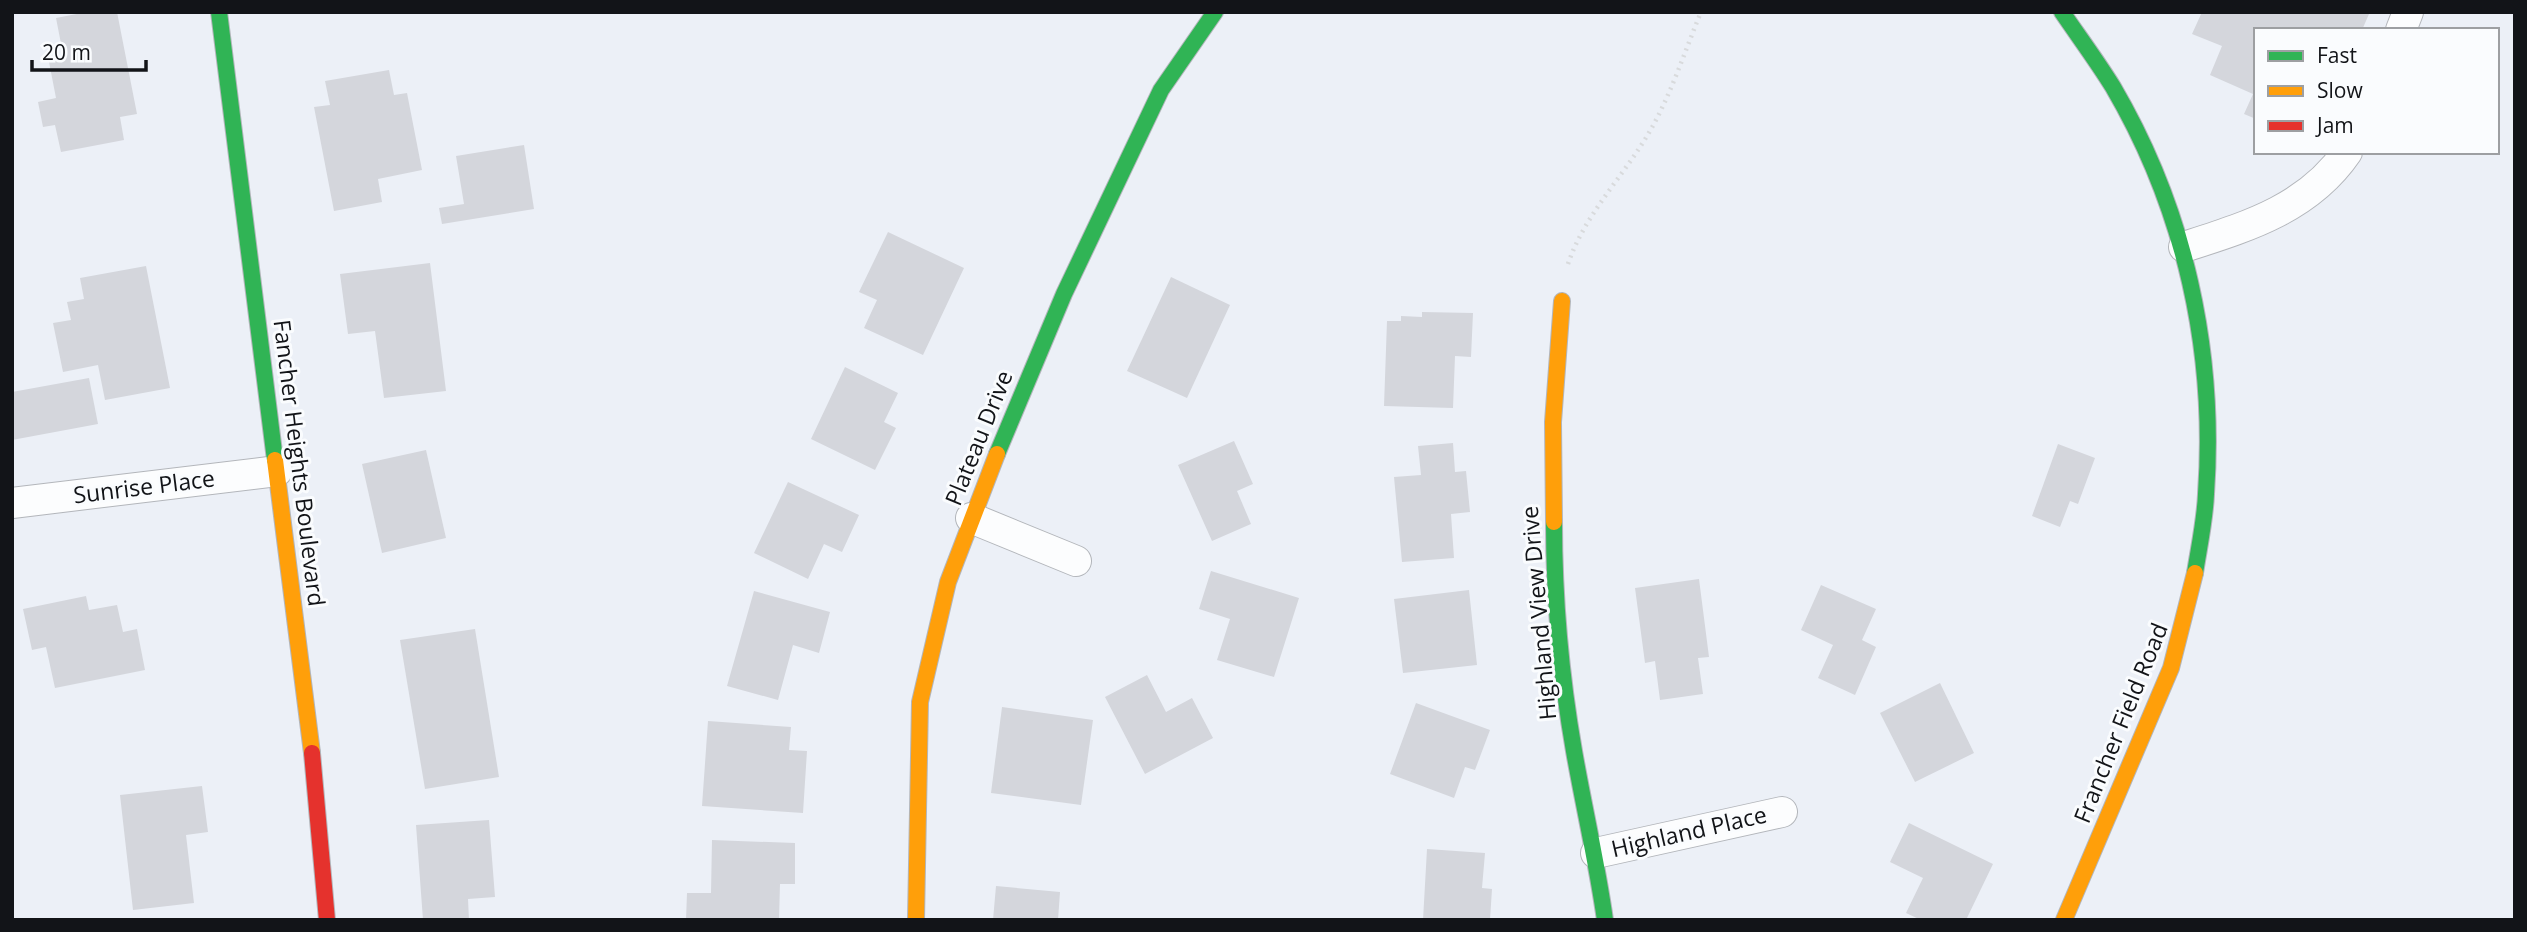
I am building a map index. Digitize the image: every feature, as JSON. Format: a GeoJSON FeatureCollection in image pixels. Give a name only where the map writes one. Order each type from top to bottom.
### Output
{"type":"FeatureCollection","features":[{"type":"Feature","properties":{"kind":"street","name":"Fancher Heights Boulevard"},"geometry":{"type":"LineString","coordinates":[[219,12],[320,816],[327,920]]}},
{"type":"Feature","properties":{"kind":"street","name":"Plateau Drive"},"geometry":{"type":"LineString","coordinates":[[916,920],[920,702],[948,582],[971,518],[1064,294],[1161,90],[1215,12]]}},
{"type":"Feature","properties":{"kind":"street","name":"Francher Field Road"},"geometry":{"type":"LineString","coordinates":[[2062,12],[2093,53],[2137,127],[2171,206],[2184,247],[2204,350],[2211,416],[2208,502],[2195,586],[2171,668],[2064,920]]}},
{"type":"Feature","properties":{"kind":"street"},"geometry":{"type":"LineString","coordinates":[[2184,247],[2255,225],[2292,205],[2322,183],[2345,154]]}},
{"type":"Feature","properties":{"kind":"street","name":"Highland View Drive"},"geometry":{"type":"LineString","coordinates":[[1562,301],[1553,422],[1554,575],[1574,751],[1596,853],[1605,920]]}},
{"type":"Feature","properties":{"kind":"street","name":"Sunrise Place"},"geometry":{"type":"LineString","coordinates":[[12,503],[277,471]]}},
{"type":"Feature","properties":{"kind":"street"},"geometry":{"type":"LineString","coordinates":[[971,518],[1076,561]]}},
{"type":"Feature","properties":{"kind":"street","name":"Highland Place"},"geometry":{"type":"LineString","coordinates":[[1596,853],[1782,812]]}},
{"type":"Feature","properties":{"kind":"path"},"geometry":{"type":"LineString","coordinates":[[1562,301],[1568,264],[1576,240],[1649,133],[1701,12]]}},
{"type":"Feature","properties":{"kind":"building"},"geometry":{"type":"Polygon","coordinates":[[[87,12],[117,12],[137,114],[120,117],[124,140],[61,152],[55,125],[43,127],[38,102],[56,98],[49,62],[64,59],[56,18],[87,12]]]}},
{"type":"Feature","properties":{"kind":"building"},"geometry":{"type":"Polygon","coordinates":[[[2202,12],[2369,14],[2363,28],[2254,28],[2254,118],[2244,114],[2253,94],[2210,75],[2222,46],[2192,34],[2202,12]]]}},
{"type":"Feature","properties":{"kind":"building"},"geometry":{"type":"Polygon","coordinates":[[[389,70],[394,95],[407,93],[422,170],[378,179],[382,202],[334,211],[314,107],[330,105],[325,81],[389,70]]]}},
{"type":"Feature","properties":{"kind":"building"},"geometry":{"type":"Polygon","coordinates":[[[524,145],[534,209],[442,224],[439,208],[464,204],[456,156],[524,145]]]}},
{"type":"Feature","properties":{"kind":"building"},"geometry":{"type":"Polygon","coordinates":[[[888,232],[964,268],[923,355],[864,328],[877,300],[859,292],[888,232]]]}},
{"type":"Feature","properties":{"kind":"building"},"geometry":{"type":"Polygon","coordinates":[[[430,263],[446,391],[384,398],[375,331],[348,334],[340,274],[430,263]]]}},
{"type":"Feature","properties":{"kind":"building"},"geometry":{"type":"Polygon","coordinates":[[[146,266],[170,388],[105,400],[98,365],[63,372],[53,323],[71,320],[67,302],[84,299],[80,278],[146,266]]]}},
{"type":"Feature","properties":{"kind":"building"},"geometry":{"type":"Polygon","coordinates":[[[1171,277],[1230,305],[1187,398],[1127,371],[1171,277]]]}},
{"type":"Feature","properties":{"kind":"building"},"geometry":{"type":"Polygon","coordinates":[[[1422,312],[1473,313],[1471,357],[1455,356],[1453,408],[1384,406],[1387,321],[1401,321],[1401,316],[1422,317],[1422,312]]]}},
{"type":"Feature","properties":{"kind":"building"},"geometry":{"type":"Polygon","coordinates":[[[845,367],[898,393],[884,422],[896,428],[875,470],[811,439],[845,367]]]}},
{"type":"Feature","properties":{"kind":"building"},"geometry":{"type":"Polygon","coordinates":[[[89,378],[98,424],[12,440],[12,392],[89,378]]]}},
{"type":"Feature","properties":{"kind":"building"},"geometry":{"type":"Polygon","coordinates":[[[1234,441],[1253,484],[1237,491],[1251,524],[1212,541],[1178,465],[1234,441]]]}},
{"type":"Feature","properties":{"kind":"building"},"geometry":{"type":"Polygon","coordinates":[[[1453,443],[1455,472],[1466,471],[1470,512],[1451,514],[1454,558],[1402,562],[1394,477],[1421,475],[1418,446],[1453,443]]]}},
{"type":"Feature","properties":{"kind":"building"},"geometry":{"type":"Polygon","coordinates":[[[2058,444],[2095,458],[2078,504],[2070,501],[2060,527],[2032,516],[2058,444]]]}},
{"type":"Feature","properties":{"kind":"building"},"geometry":{"type":"Polygon","coordinates":[[[426,450],[446,538],[382,553],[362,464],[426,450]]]}},
{"type":"Feature","properties":{"kind":"building"},"geometry":{"type":"Polygon","coordinates":[[[788,482],[859,515],[842,552],[824,544],[808,579],[754,553],[788,482]]]}},
{"type":"Feature","properties":{"kind":"building"},"geometry":{"type":"Polygon","coordinates":[[[1211,571],[1299,598],[1274,677],[1217,660],[1230,619],[1199,609],[1211,571]]]}},
{"type":"Feature","properties":{"kind":"building"},"geometry":{"type":"Polygon","coordinates":[[[1699,579],[1709,657],[1698,658],[1703,694],[1660,700],[1655,661],[1645,663],[1635,588],[1699,579]]]}},
{"type":"Feature","properties":{"kind":"building"},"geometry":{"type":"Polygon","coordinates":[[[1821,585],[1876,609],[1862,640],[1876,647],[1855,695],[1818,678],[1833,645],[1801,630],[1821,585]]]}},
{"type":"Feature","properties":{"kind":"building"},"geometry":{"type":"Polygon","coordinates":[[[1469,590],[1477,665],[1403,673],[1394,599],[1469,590]]]}},
{"type":"Feature","properties":{"kind":"building"},"geometry":{"type":"Polygon","coordinates":[[[754,591],[830,612],[819,653],[793,645],[778,700],[727,686],[754,591]]]}},
{"type":"Feature","properties":{"kind":"building"},"geometry":{"type":"Polygon","coordinates":[[[86,596],[89,610],[117,605],[123,632],[137,629],[145,670],[55,688],[46,647],[32,650],[23,609],[86,596]]]}},
{"type":"Feature","properties":{"kind":"building"},"geometry":{"type":"Polygon","coordinates":[[[475,629],[499,777],[425,789],[400,640],[475,629]]]}},
{"type":"Feature","properties":{"kind":"building"},"geometry":{"type":"Polygon","coordinates":[[[1147,675],[1166,712],[1192,698],[1213,738],[1145,774],[1105,697],[1147,675]]]}},
{"type":"Feature","properties":{"kind":"building"},"geometry":{"type":"Polygon","coordinates":[[[1940,683],[1974,753],[1915,782],[1880,713],[1940,683]]]}},
{"type":"Feature","properties":{"kind":"building"},"geometry":{"type":"Polygon","coordinates":[[[1416,703],[1490,730],[1475,770],[1465,767],[1454,798],[1390,774],[1416,703]]]}},
{"type":"Feature","properties":{"kind":"building"},"geometry":{"type":"Polygon","coordinates":[[[1002,707],[1093,720],[1081,805],[991,793],[1002,707]]]}},
{"type":"Feature","properties":{"kind":"building"},"geometry":{"type":"Polygon","coordinates":[[[708,721],[791,727],[789,750],[807,751],[803,813],[702,806],[708,721]]]}},
{"type":"Feature","properties":{"kind":"building"},"geometry":{"type":"Polygon","coordinates":[[[202,786],[208,832],[186,835],[194,903],[133,910],[120,795],[202,786]]]}},
{"type":"Feature","properties":{"kind":"building"},"geometry":{"type":"Polygon","coordinates":[[[489,820],[495,897],[468,899],[469,920],[423,920],[416,825],[489,820]]]}},
{"type":"Feature","properties":{"kind":"building"},"geometry":{"type":"Polygon","coordinates":[[[1909,823],[1993,864],[1966,920],[1921,920],[1906,913],[1923,878],[1890,862],[1909,823]]]}},
{"type":"Feature","properties":{"kind":"building"},"geometry":{"type":"Polygon","coordinates":[[[712,840],[795,843],[795,884],[780,884],[779,920],[686,920],[687,893],[711,893],[712,840]]]}},
{"type":"Feature","properties":{"kind":"building"},"geometry":{"type":"Polygon","coordinates":[[[1427,849],[1485,853],[1482,888],[1492,889],[1490,920],[1423,920],[1427,849]]]}},
{"type":"Feature","properties":{"kind":"building"},"geometry":{"type":"Polygon","coordinates":[[[996,886],[1060,892],[1058,920],[993,920],[996,886]]]}},
{"type":"Feature","properties":{"kind":"traffic: fast"},"geometry":{"type":"LineString","coordinates":[[219,12],[275,460]]}},
{"type":"Feature","properties":{"kind":"traffic: fast"},"geometry":{"type":"LineString","coordinates":[[997,454],[1064,294],[1161,90],[1215,12]]}},
{"type":"Feature","properties":{"kind":"traffic: fast"},"geometry":{"type":"LineString","coordinates":[[2062,12],[2113,87],[2138,134],[2177,232],[2190,283],[2206,387],[2208,440],[2205,504],[2195,573]]}},
{"type":"Feature","properties":{"kind":"traffic: fast"},"geometry":{"type":"LineString","coordinates":[[1554,522],[1557,608],[1565,695],[1605,920]]}},
{"type":"Feature","properties":{"kind":"traffic: slow"},"geometry":{"type":"LineString","coordinates":[[1554,522],[1553,422],[1562,301]]}},
{"type":"Feature","properties":{"kind":"traffic: slow"},"geometry":{"type":"LineString","coordinates":[[916,920],[920,702],[948,582],[997,454]]}},
{"type":"Feature","properties":{"kind":"traffic: slow"},"geometry":{"type":"LineString","coordinates":[[275,460],[312,753]]}},
{"type":"Feature","properties":{"kind":"traffic: slow"},"geometry":{"type":"LineString","coordinates":[[2064,920],[2171,668],[2195,573]]}},
{"type":"Feature","properties":{"kind":"traffic: jam"},"geometry":{"type":"LineString","coordinates":[[312,753],[327,920]]}}]}
